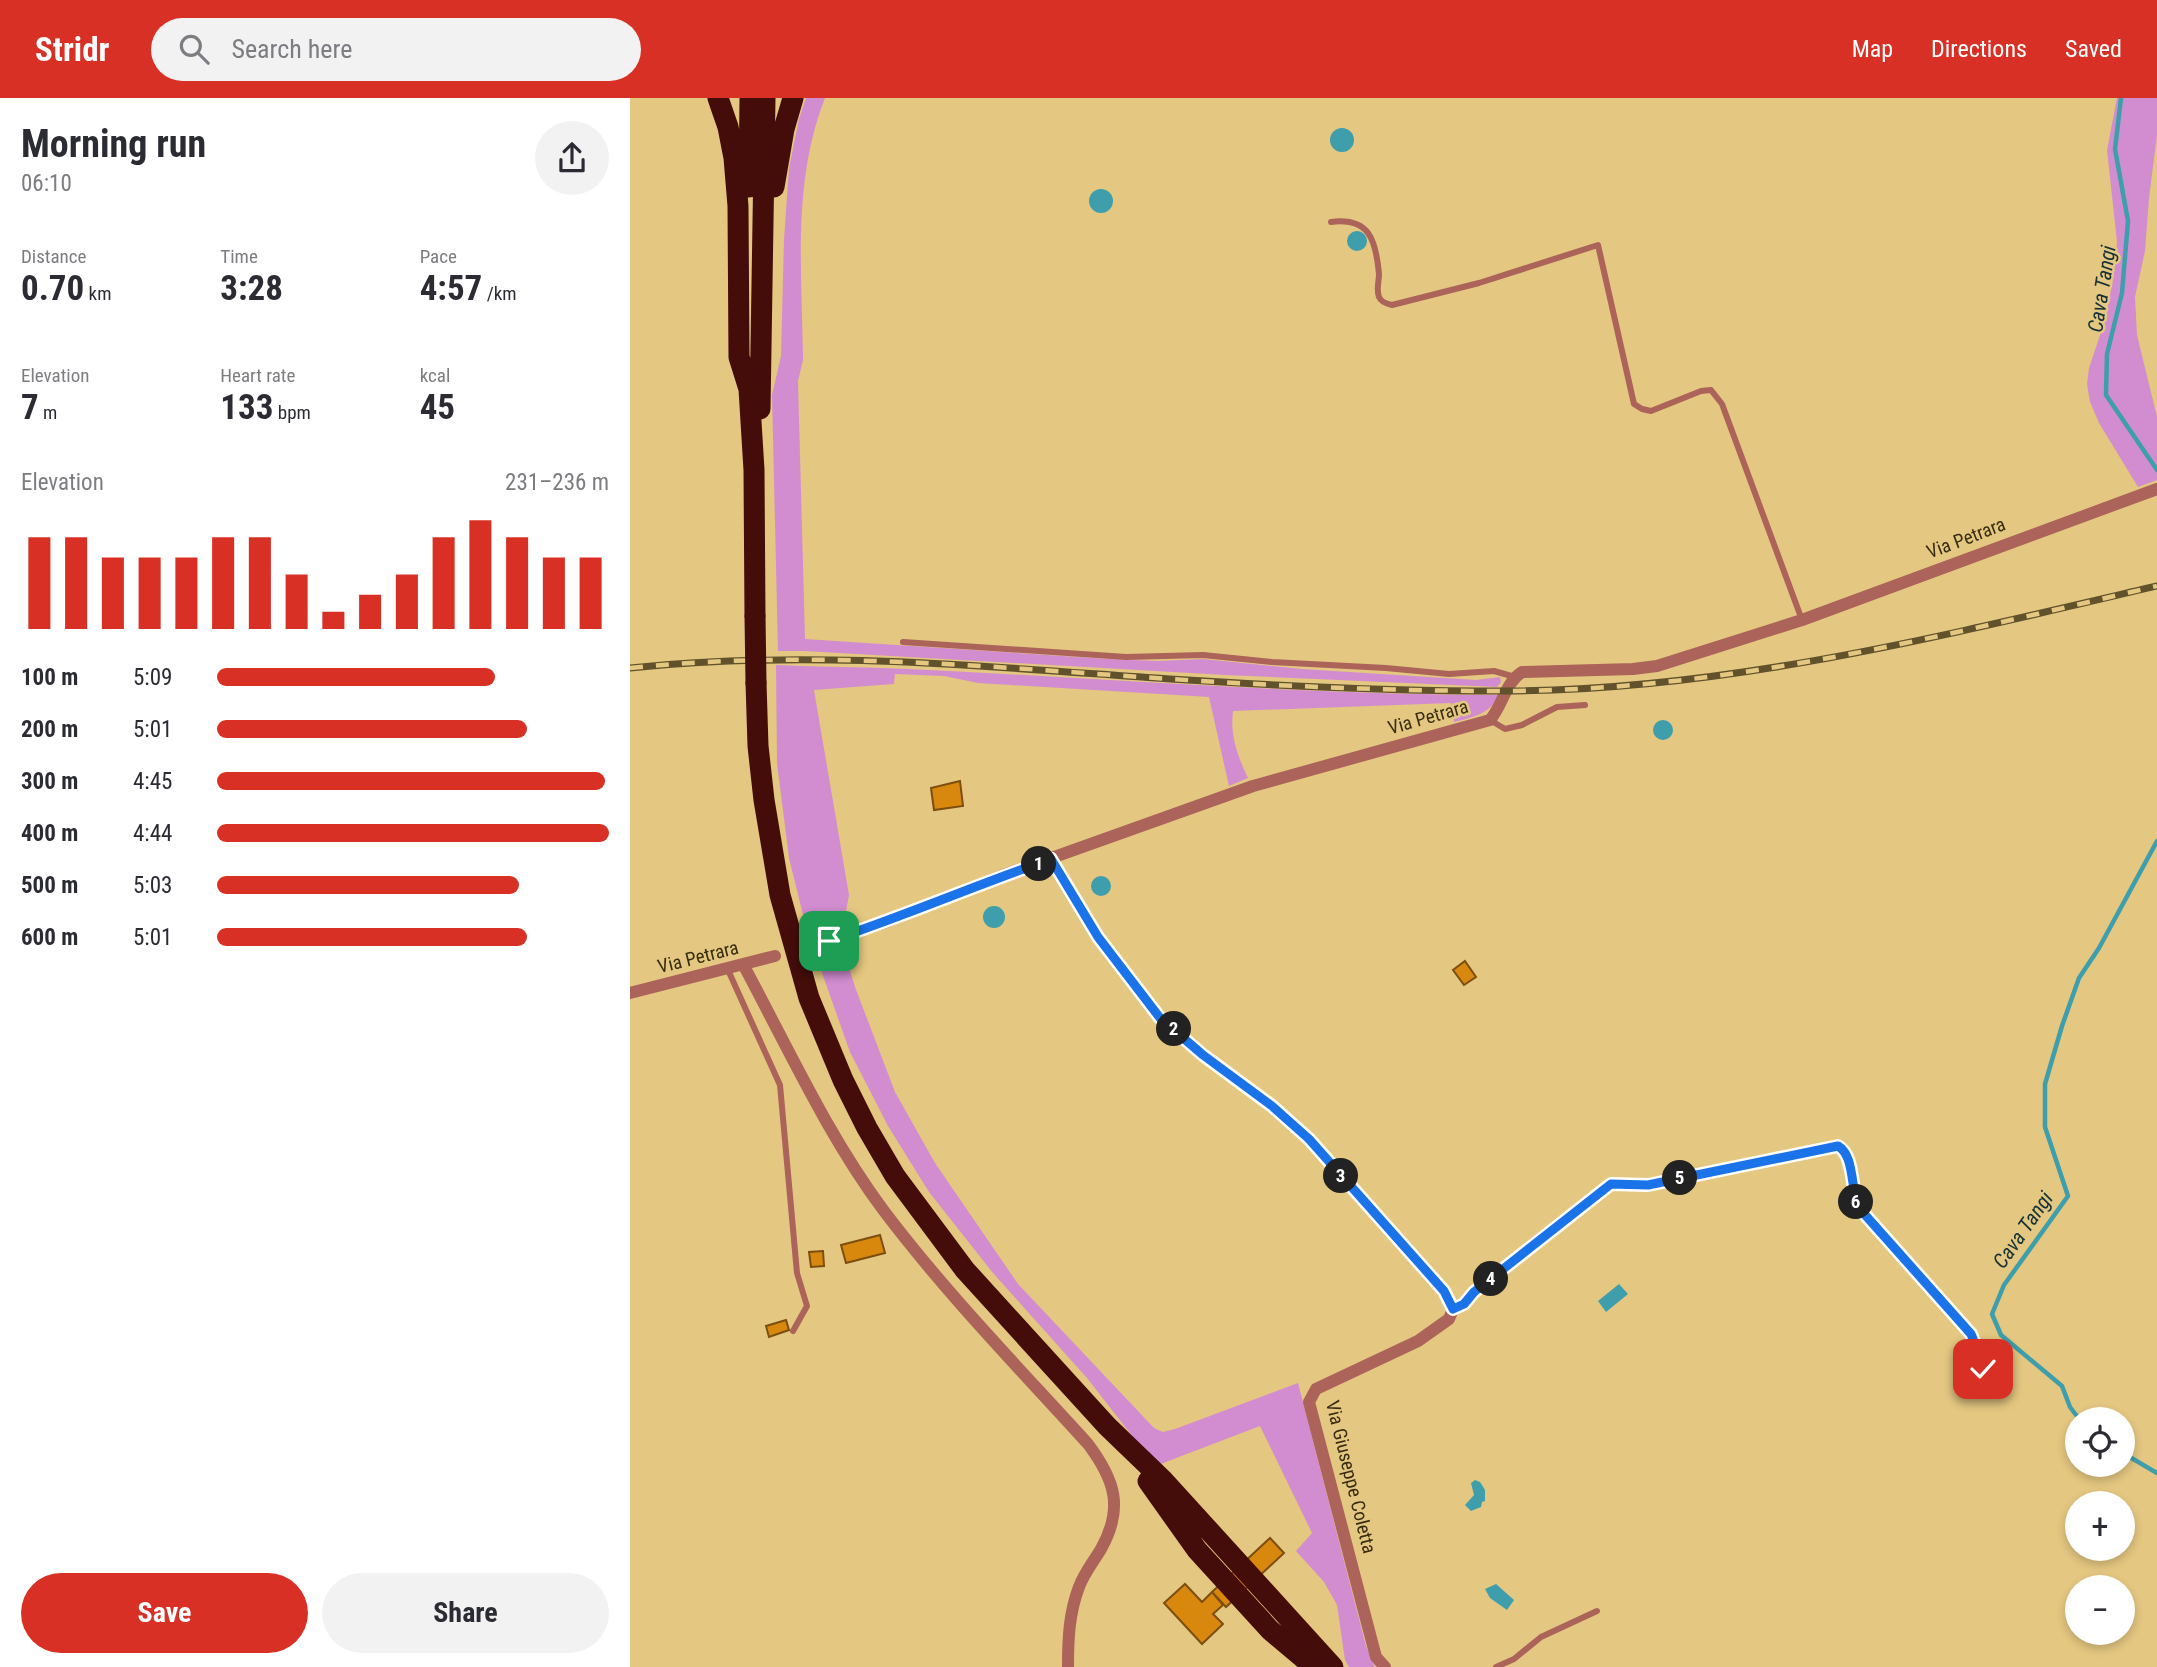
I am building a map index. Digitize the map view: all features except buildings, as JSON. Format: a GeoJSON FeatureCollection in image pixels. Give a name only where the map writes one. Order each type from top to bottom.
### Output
{"type":"FeatureCollection","features":[{"type":"Feature","properties":{"kind":"highway"},"geometry":{"type":"LineString","coordinates":[[718,98],[728,127],[734,158],[738,206],[739,357],[749,390]]}},
{"type":"Feature","properties":{"kind":"highway"},"geometry":{"type":"LineString","coordinates":[[750,98],[749,390],[754,470],[758,746],[780,895],[809,998],[843,1080],[874,1140],[924,1218],[965,1270],[1107,1426],[1163,1480],[1333,1667]]}},
{"type":"Feature","properties":{"kind":"highway"},"geometry":{"type":"LineString","coordinates":[[754,470],[761,391],[765,98]]}},
{"type":"Feature","properties":{"kind":"highway"},"geometry":{"type":"LineString","coordinates":[[762,339],[771,278],[774,186],[784,129],[793,98]]}},
{"type":"Feature","properties":{"kind":"highway"},"geometry":{"type":"LineString","coordinates":[[1107,1426],[1197,1550],[1270,1630],[1316,1667]]}},
{"type":"Feature","properties":{"kind":"street","name":"Via Petrara"},"geometry":{"type":"LineString","coordinates":[[811,946],[886,922],[1001,876],[1253,786],[1490,720],[1514,677],[1522,672],[1657,666],[1802,621],[2157,489]]}},
{"type":"Feature","properties":{"kind":"street"},"geometry":{"type":"LineString","coordinates":[[1051,859],[1098,937],[1160,1018],[1203,1055],[1272,1106],[1309,1139],[1444,1291],[1453,1309]]}},
{"type":"Feature","properties":{"kind":"street","name":"Via Petrara"},"geometry":{"type":"LineString","coordinates":[[630,993],[775,956]]}},
{"type":"Feature","properties":{"kind":"street"},"geometry":{"type":"LineString","coordinates":[[744,966],[844,1150],[884,1211],[944,1284],[1102,1463],[1112,1490],[1115,1514],[1102,1546],[1080,1584],[1074,1603],[1070,1619],[1068,1667]]}},
{"type":"Feature","properties":{"kind":"street","name":"Via Giuseppe Coletta"},"geometry":{"type":"LineString","coordinates":[[1385,1667],[1376,1657],[1309,1402],[1317,1389],[1418,1341],[1449,1319],[1453,1309]]}},
{"type":"Feature","properties":{"kind":"lane"},"geometry":{"type":"LineString","coordinates":[[1331,222],[1345,220],[1361,225],[1369,232],[1374,243],[1379,274],[1379,296],[1384,303],[1392,305],[1479,283],[1598,245],[1634,404],[1651,411],[1701,391],[1711,390],[1717,395],[1802,621]]}},
{"type":"Feature","properties":{"kind":"lane"},"geometry":{"type":"LineString","coordinates":[[904,642],[1126,657],[1203,655],[1450,674],[1494,671],[1514,677]]}},
{"type":"Feature","properties":{"kind":"lane"},"geometry":{"type":"LineString","coordinates":[[1490,720],[1505,729],[1522,725],[1557,707],[1585,705]]}},
{"type":"Feature","properties":{"kind":"lane"},"geometry":{"type":"LineString","coordinates":[[728,970],[780,1085],[797,1273],[807,1306],[793,1331]]}},
{"type":"Feature","properties":{"kind":"lane"},"geometry":{"type":"LineString","coordinates":[[1453,1309],[1464,1304],[1474,1292],[1611,1184],[1648,1185],[1838,1146],[1848,1156],[1853,1195],[1859,1208],[1971,1334],[1976,1355],[1997,1388]]}},
{"type":"Feature","properties":{"kind":"lane"},"geometry":{"type":"LineString","coordinates":[[1496,1667],[1514,1659],[1541,1637],[1597,1611]]}},
{"type":"Feature","properties":{"kind":"shaded area"},"geometry":{"type":"Polygon","coordinates":[[[806,98],[825,98],[808,162],[801,228],[803,360],[798,381],[805,639],[1108,659],[1203,659],[1302,669],[1476,680],[1500,677],[1501,682],[1497,687],[778,651],[772,395],[781,356],[789,168],[806,98]]]}},
{"type":"Feature","properties":{"kind":"shaded area"},"geometry":{"type":"Polygon","coordinates":[[[2117,98],[2157,98],[2157,135],[2145,251],[2135,297],[2137,335],[2157,417],[2157,480],[2138,487],[2099,423],[2090,402],[2087,384],[2089,368],[2105,320],[2117,242],[2107,150],[2117,98]]]}},
{"type":"Feature","properties":{"kind":"shaded area"},"geometry":{"type":"Polygon","coordinates":[[[776,665],[908,669],[1279,689],[1501,695],[1491,707],[1480,714],[1454,722],[1451,703],[1233,711],[1235,745],[1248,778],[1229,786],[1209,697],[978,683],[944,676],[895,674],[894,684],[814,690],[849,895],[843,927],[808,935],[789,858],[777,763],[776,665]]]}},
{"type":"Feature","properties":{"kind":"shaded area"},"geometry":{"type":"Polygon","coordinates":[[[842,945],[895,1092],[935,1163],[1018,1284],[1154,1428],[1163,1432],[1175,1429],[1298,1383],[1366,1646],[1375,1667],[1349,1667],[1345,1660],[1337,1605],[1324,1582],[1296,1551],[1312,1533],[1260,1426],[1158,1465],[1087,1378],[993,1273],[929,1192],[888,1126],[850,1052],[815,953],[842,945]]]}},
{"type":"Feature","properties":{"kind":"water"},"geometry":{"type":"Polygon","coordinates":[[[1342,128],[1351,131],[1354,140],[1351,149],[1342,152],[1333,149],[1330,140],[1333,131],[1342,128]]]}},
{"type":"Feature","properties":{"kind":"water"},"geometry":{"type":"Polygon","coordinates":[[[1101,189],[1110,192],[1113,201],[1110,210],[1101,213],[1092,210],[1089,201],[1092,192],[1101,189]]]}},
{"type":"Feature","properties":{"kind":"water"},"geometry":{"type":"Polygon","coordinates":[[[1357,231],[1364,234],[1367,241],[1364,248],[1357,251],[1350,248],[1347,241],[1350,234],[1357,231]]]}},
{"type":"Feature","properties":{"kind":"water"},"geometry":{"type":"Polygon","coordinates":[[[1663,720],[1670,723],[1673,730],[1670,737],[1663,740],[1656,737],[1653,730],[1656,723],[1663,720]]]}},
{"type":"Feature","properties":{"kind":"water"},"geometry":{"type":"Polygon","coordinates":[[[1101,876],[1108,879],[1111,886],[1108,893],[1101,896],[1094,893],[1091,886],[1094,879],[1101,876]]]}},
{"type":"Feature","properties":{"kind":"water"},"geometry":{"type":"Polygon","coordinates":[[[994,906],[1002,909],[1005,917],[1002,925],[994,928],[986,925],[983,917],[986,909],[994,906]]]}},
{"type":"Feature","properties":{"kind":"water"},"geometry":{"type":"Polygon","coordinates":[[[1619,1284],[1628,1294],[1606,1312],[1598,1301],[1619,1284]]]}},
{"type":"Feature","properties":{"kind":"water"},"geometry":{"type":"Polygon","coordinates":[[[1475,1480],[1480,1482],[1485,1490],[1485,1501],[1481,1507],[1471,1511],[1465,1505],[1474,1495],[1471,1483],[1475,1480]]]}},
{"type":"Feature","properties":{"kind":"water"},"geometry":{"type":"Polygon","coordinates":[[[1496,1584],[1514,1600],[1507,1610],[1490,1598],[1485,1589],[1496,1584]]]}},
{"type":"Feature","properties":{"kind":"waterway","name":"Cava Tangi"},"geometry":{"type":"LineString","coordinates":[[2121,98],[2115,149],[2128,221],[2122,293],[2107,354],[2106,395],[2157,470]]}},
{"type":"Feature","properties":{"kind":"waterway","name":"Cava Tangi"},"geometry":{"type":"LineString","coordinates":[[2070,1407],[2062,1386],[2001,1335],[1992,1314],[2004,1285],[2068,1196],[2045,1127],[2045,1084],[2079,978],[2099,948],[2157,841]]}},
{"type":"Feature","properties":{"kind":"waterway","name":"Cava Tangi"},"geometry":{"type":"LineString","coordinates":[[2135,1460],[2157,1473]]}},
{"type":"Feature","properties":{"kind":"railway"},"geometry":{"type":"LineString","coordinates":[[630,668],[765,660],[832,660],[968,665],[1336,688],[1502,691],[1585,689],[1668,682],[1832,657],[1995,624],[2157,586]]}},
{"type":"Feature","properties":{"kind":"route"},"geometry":{"type":"LineString","coordinates":[[829,941],[1051,859],[1075,903],[1098,937],[1160,1018],[1203,1055],[1272,1106],[1309,1139],[1444,1291],[1453,1309],[1464,1304],[1474,1292],[1611,1184],[1648,1185],[1838,1146],[1845,1150],[1848,1156],[1853,1195],[1859,1208],[1971,1334],[1983,1369]]}}]}
